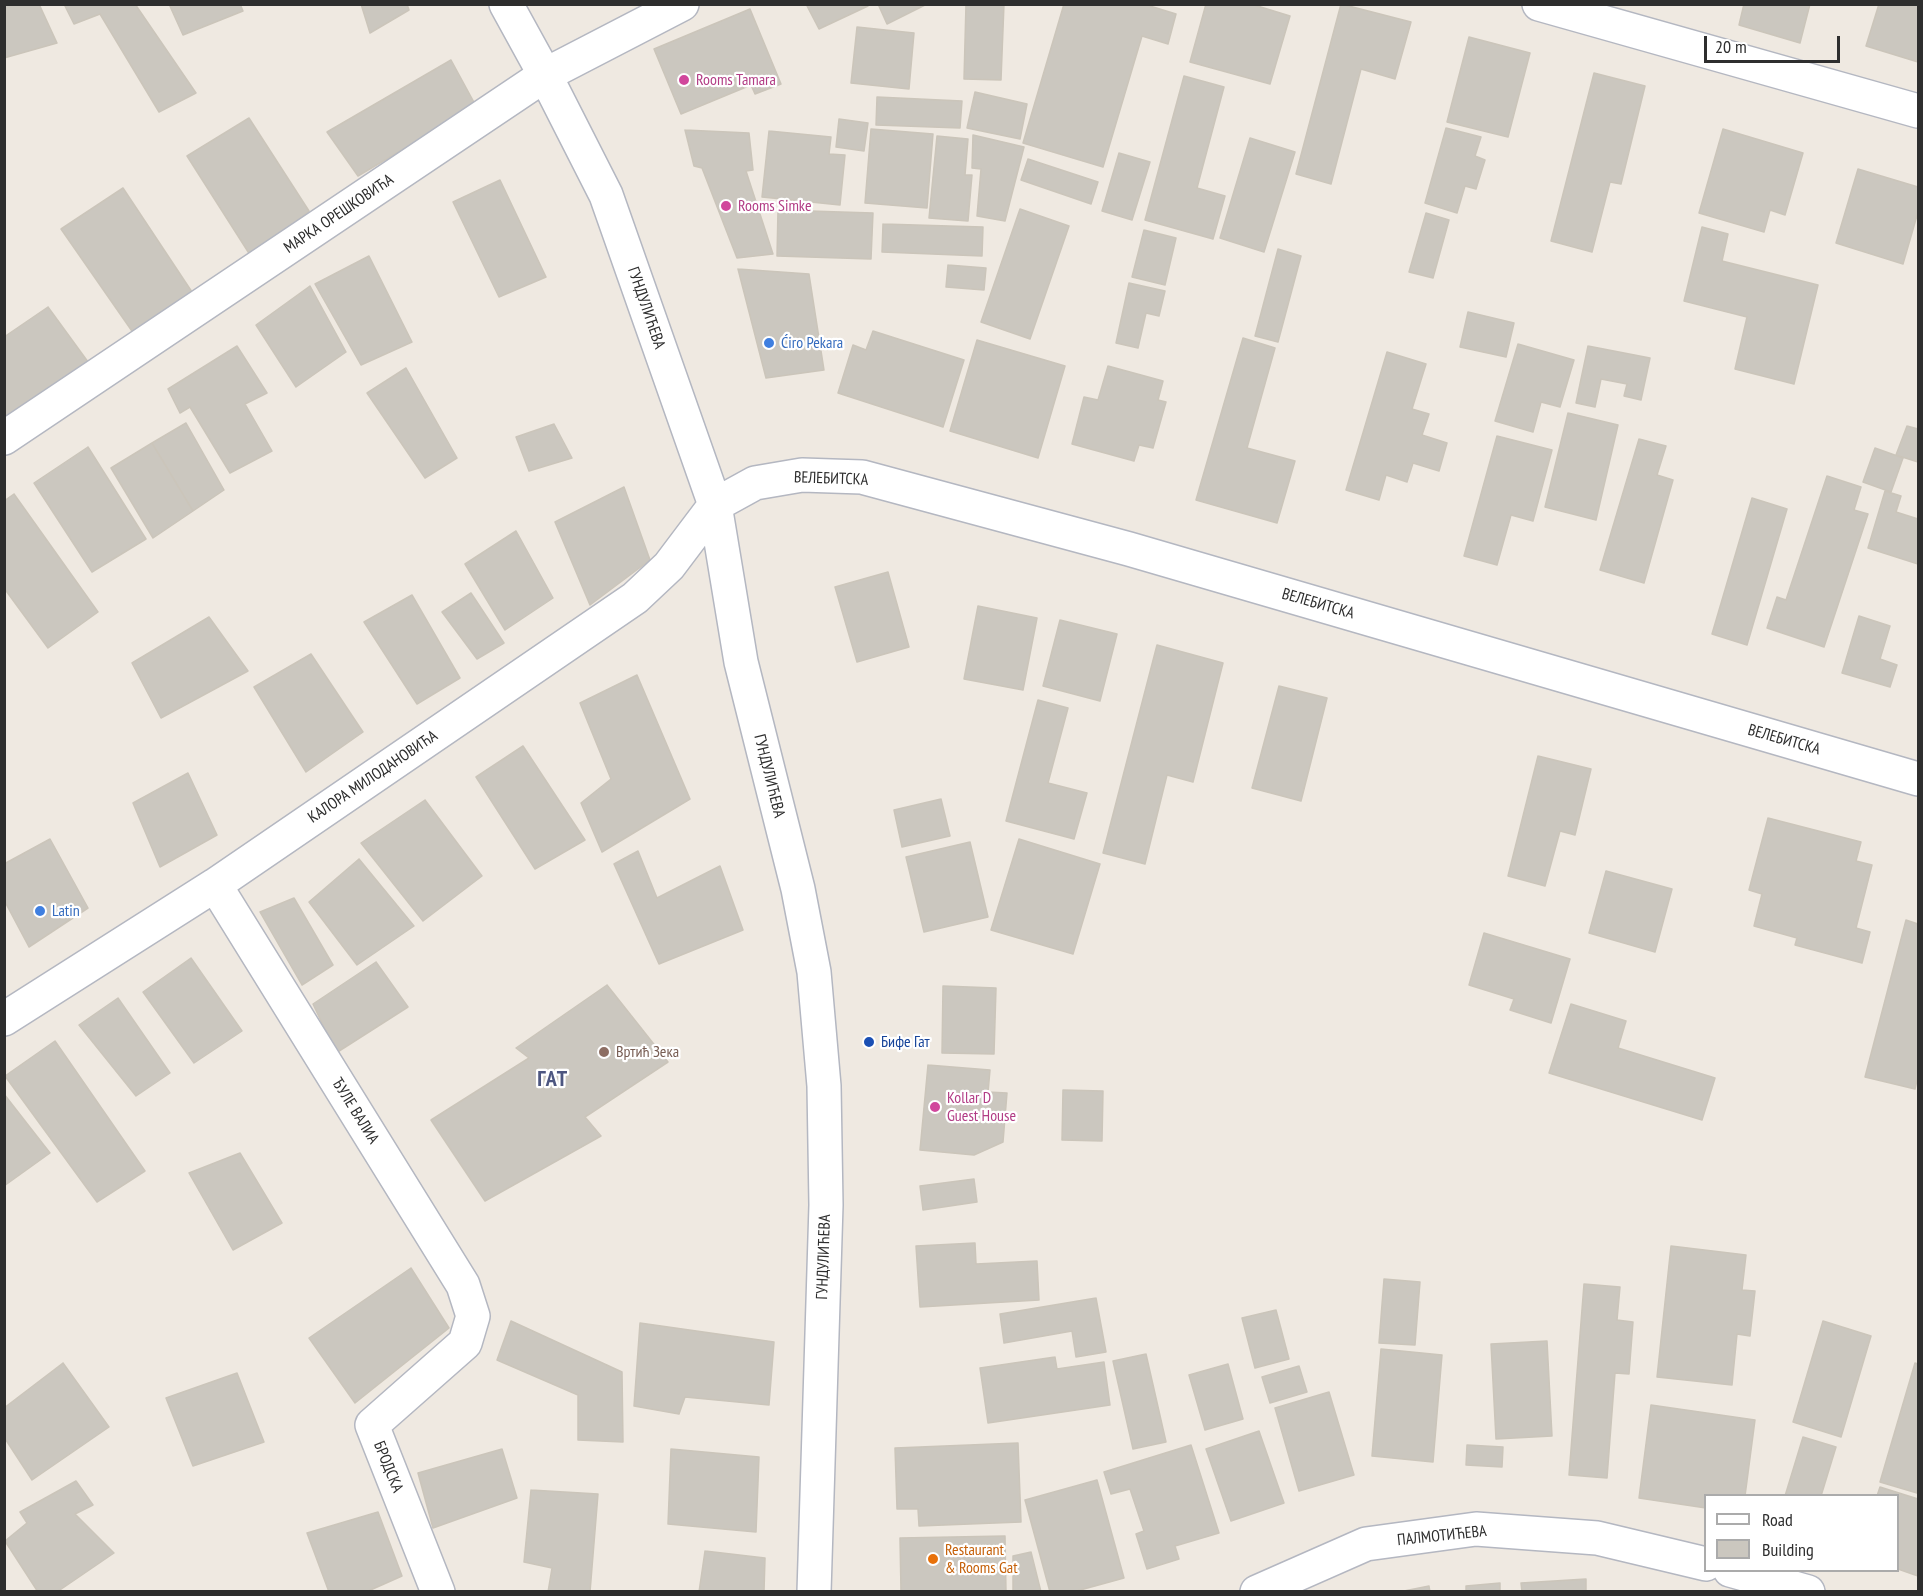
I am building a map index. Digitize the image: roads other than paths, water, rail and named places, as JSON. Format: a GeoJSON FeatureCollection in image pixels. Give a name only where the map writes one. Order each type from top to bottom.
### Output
{"type":"FeatureCollection","features":[{"type":"Feature","properties":{"kind":"street","name":"ГУНДУЛИЋЕВА"},"geometry":{"type":"LineString","coordinates":[[506,4],[606,195],[715,505],[741,662],[798,889],[814,972],[824,1086],[826,1205],[814,1592]]}},
{"type":"Feature","properties":{"kind":"street","name":"МАРКА ОРЕШКОВИЋА"},"geometry":{"type":"LineString","coordinates":[[4,438],[545,75],[682,4]]}},
{"type":"Feature","properties":{"kind":"street"},"geometry":{"type":"LineString","coordinates":[[1539,4],[1918,111]]}},
{"type":"Feature","properties":{"kind":"street","name":"ВЕЛЕБИТСКА"},"geometry":{"type":"LineString","coordinates":[[715,505],[755,483],[802,475],[862,477],[1141,552],[1918,779]]}},
{"type":"Feature","properties":{"kind":"street","name":"КАЛОРА МИЛОДАНОВИЋА"},"geometry":{"type":"LineString","coordinates":[[4,1019],[215,885],[635,598],[669,566],[715,505]]}},
{"type":"Feature","properties":{"kind":"street","name":"ЂУЛЕ ВАЛИА"},"geometry":{"type":"LineString","coordinates":[[215,885],[463,1285],[473,1316],[465,1343]]}},
{"type":"Feature","properties":{"kind":"street","name":"БРОДСКА"},"geometry":{"type":"LineString","coordinates":[[438,1592],[372,1425],[465,1343]]}},
{"type":"Feature","properties":{"kind":"street","name":"ПАЛМОТИЋЕВА"},"geometry":{"type":"LineString","coordinates":[[1257,1592],[1366,1544],[1476,1530],[1597,1538],[1704,1564]]}},
{"type":"Feature","properties":{"kind":"street"},"geometry":{"type":"LineString","coordinates":[[1737,1572],[1808,1592]]}},
{"type":"Feature","properties":{"kind":"place","name":"Rooms Tamara"},"geometry":{"type":"Point","coordinates":[684,80]}},
{"type":"Feature","properties":{"kind":"place","name":"Rooms Simke"},"geometry":{"type":"Point","coordinates":[726,206]}},
{"type":"Feature","properties":{"kind":"place","name":"Ćiro Pekara"},"geometry":{"type":"Point","coordinates":[769,343]}},
{"type":"Feature","properties":{"kind":"place","name":"Latin"},"geometry":{"type":"Point","coordinates":[40,911]}},
{"type":"Feature","properties":{"kind":"place","name":"Бифе Гат"},"geometry":{"type":"Point","coordinates":[869,1042]}},
{"type":"Feature","properties":{"kind":"place","name":"Вртић Зека"},"geometry":{"type":"Point","coordinates":[604,1052]}},
{"type":"Feature","properties":{"kind":"place","name":"Kollar D Guest House"},"geometry":{"type":"Point","coordinates":[935,1107]}},
{"type":"Feature","properties":{"kind":"place","name":"Restaurant & Rooms Gat"},"geometry":{"type":"Point","coordinates":[933,1559]}},
{"type":"Feature","properties":{"kind":"district","name":"ГАТ"},"geometry":{"type":"Point","coordinates":[553,1080]}}]}
